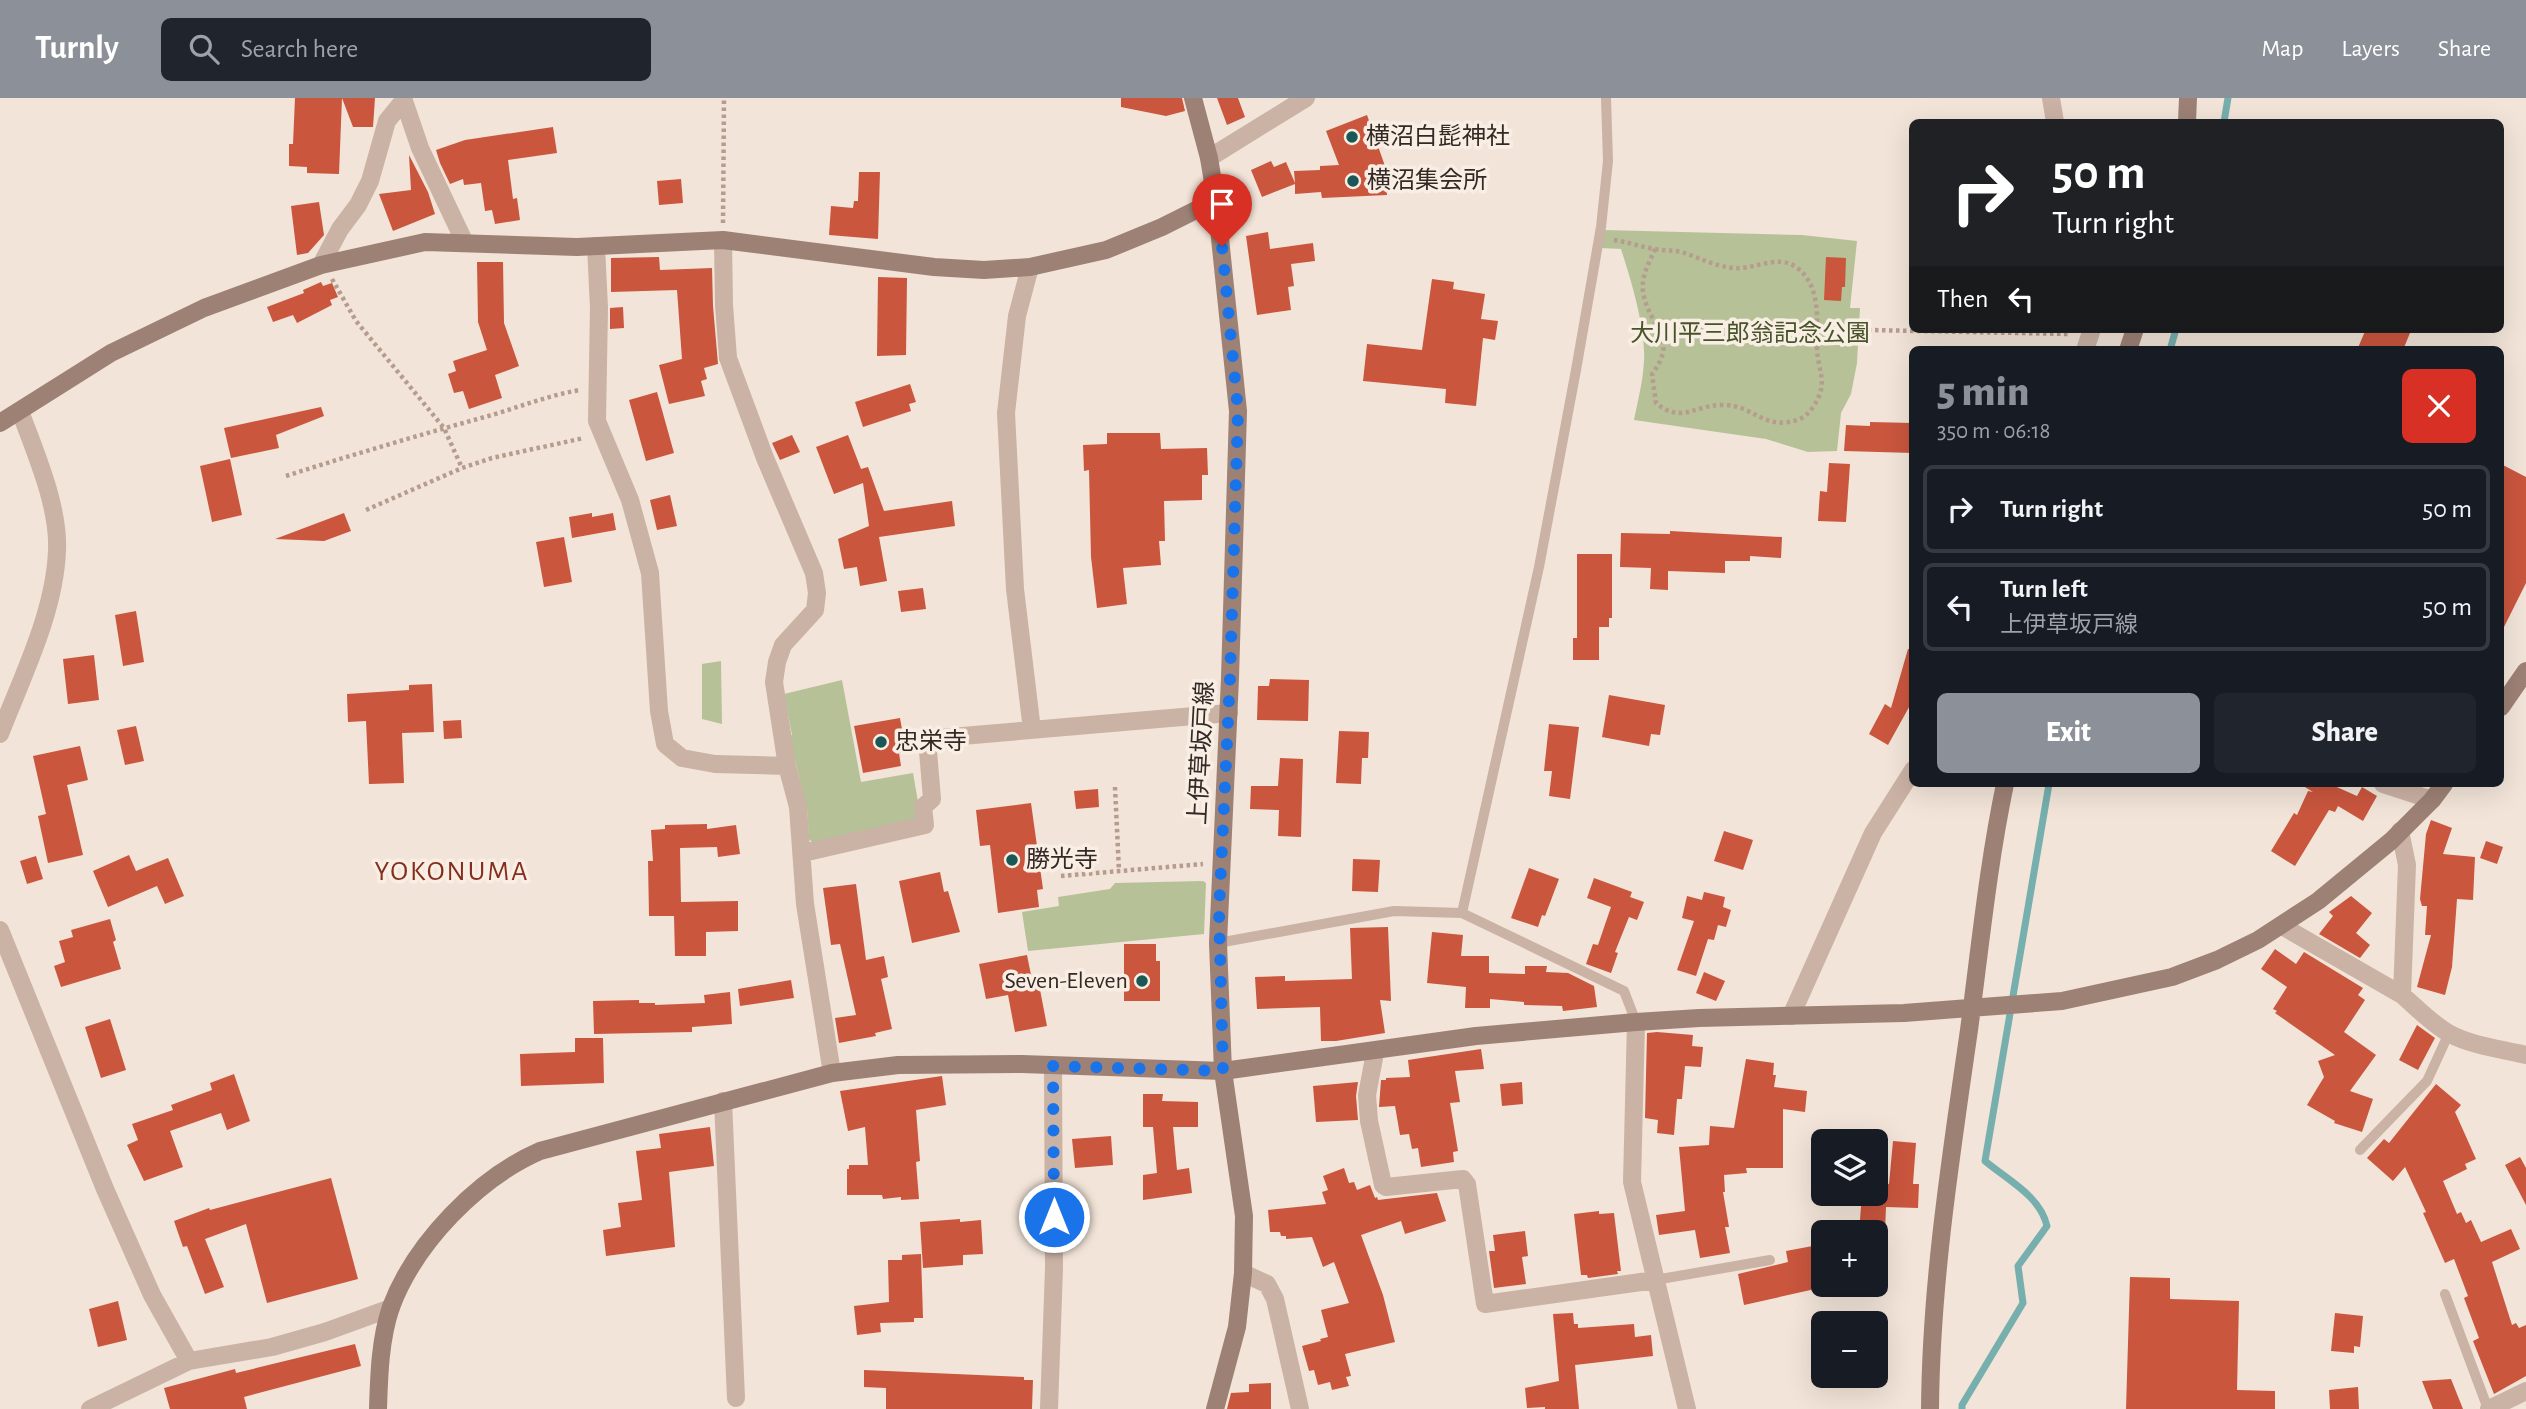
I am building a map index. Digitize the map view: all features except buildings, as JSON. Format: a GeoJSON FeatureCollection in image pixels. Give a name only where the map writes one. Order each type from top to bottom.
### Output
{"type":"FeatureCollection","features":[{"type":"Feature","properties":{"kind":"street","name":"上伊草坂戸線"},"geometry":{"type":"LineString","coordinates":[[1193,98],[1209,158],[1216,200],[1238,411],[1229,713],[1218,943],[1223,1071],[1244,1216],[1243,1273],[1237,1327],[1215,1409]]}},
{"type":"Feature","properties":{"kind":"street"},"geometry":{"type":"LineString","coordinates":[[1209,158],[1307,98]]}},
{"type":"Feature","properties":{"kind":"street"},"geometry":{"type":"LineString","coordinates":[[2051,98],[2054,119]]}},
{"type":"Feature","properties":{"kind":"street"},"geometry":{"type":"LineString","coordinates":[[2186,119],[2188,98]]}},
{"type":"Feature","properties":{"kind":"street"},"geometry":{"type":"LineString","coordinates":[[403,99],[421,148],[465,243]]}},
{"type":"Feature","properties":{"kind":"street"},"geometry":{"type":"LineString","coordinates":[[321,265],[370,181],[387,121],[403,99]]}},
{"type":"Feature","properties":{"kind":"street"},"geometry":{"type":"LineString","coordinates":[[0,423],[111,353],[182,318],[321,265],[425,242],[596,246],[723,240],[934,267],[984,270],[1030,267],[1106,250],[1162,227],[1216,200]]}},
{"type":"Feature","properties":{"kind":"street"},"geometry":{"type":"LineString","coordinates":[[723,240],[728,358],[765,458],[814,573],[817,593],[815,610],[783,645],[774,682],[787,766],[798,807],[805,904],[832,1073]]}},
{"type":"Feature","properties":{"kind":"street"},"geometry":{"type":"LineString","coordinates":[[596,246],[599,388],[597,421],[630,500],[650,573],[659,711],[665,744],[682,758],[715,764],[787,766]]}},
{"type":"Feature","properties":{"kind":"street"},"geometry":{"type":"LineString","coordinates":[[1030,267],[1017,316],[1006,413],[1015,589],[1032,730]]}},
{"type":"Feature","properties":{"kind":"street"},"geometry":{"type":"LineString","coordinates":[[0,734],[51,599],[57,549],[53,517],[41,471],[20,411]]}},
{"type":"Feature","properties":{"kind":"street"},"geometry":{"type":"LineString","coordinates":[[2504,703],[2526,671]]}},
{"type":"Feature","properties":{"kind":"street"},"geometry":{"type":"LineString","coordinates":[[803,853],[925,825],[923,807],[932,799],[927,739],[1229,713]]}},
{"type":"Feature","properties":{"kind":"street"},"geometry":{"type":"LineString","coordinates":[[1791,1016],[1873,833],[1909,776]]}},
{"type":"Feature","properties":{"kind":"street"},"geometry":{"type":"LineString","coordinates":[[1930,1409],[1939,1260],[1993,846],[2004,787]]}},
{"type":"Feature","properties":{"kind":"street"},"geometry":{"type":"LineString","coordinates":[[2392,787],[2432,800]]}},
{"type":"Feature","properties":{"kind":"street"},"geometry":{"type":"LineString","coordinates":[[378,1409],[382,1349],[391,1308],[403,1282],[425,1247],[468,1199],[514,1162],[540,1151],[832,1073],[898,1065],[1223,1071],[1476,1036],[1636,1022],[1972,1009],[2062,1001],[2172,977],[2217,960],[2283,926],[2391,841],[2442,787]]}},
{"type":"Feature","properties":{"kind":"street"},"geometry":{"type":"LineString","coordinates":[[2400,831],[2407,864],[2402,995]]}},
{"type":"Feature","properties":{"kind":"street"},"geometry":{"type":"LineString","coordinates":[[2283,926],[2402,995],[2449,1033],[2464,1040],[2526,1055]]}},
{"type":"Feature","properties":{"kind":"street"},"geometry":{"type":"LineString","coordinates":[[0,930],[152,1295],[189,1361]]}},
{"type":"Feature","properties":{"kind":"street"},"geometry":{"type":"LineString","coordinates":[[1636,1022],[1632,1182],[1687,1409]]}},
{"type":"Feature","properties":{"kind":"street"},"geometry":{"type":"LineString","coordinates":[[1374,1058],[1367,1095],[1369,1121],[1383,1185],[1386,1187],[1463,1179],[1467,1184],[1485,1304],[1655,1280]]}},
{"type":"Feature","properties":{"kind":"street"},"geometry":{"type":"LineString","coordinates":[[1049,1409],[1054,1268],[1053,1066]]}},
{"type":"Feature","properties":{"kind":"street"},"geometry":{"type":"LineString","coordinates":[[723,1101],[736,1398]]}},
{"type":"Feature","properties":{"kind":"street"},"geometry":{"type":"LineString","coordinates":[[1243,1273],[1266,1284],[1275,1299],[1300,1409]]}},
{"type":"Feature","properties":{"kind":"street"},"geometry":{"type":"LineString","coordinates":[[90,1409],[189,1361],[272,1347],[325,1332],[391,1308]]}},
{"type":"Feature","properties":{"kind":"street"},"geometry":{"type":"LineString","coordinates":[[2488,1409],[2526,1391]]}},
{"type":"Feature","properties":{"kind":"lane"},"geometry":{"type":"LineString","coordinates":[[1462,913],[1539,567],[1599,238],[1608,161],[1606,98]]}},
{"type":"Feature","properties":{"kind":"lane"},"geometry":{"type":"LineString","coordinates":[[1218,943],[1394,911],[1462,913],[1624,991],[1636,1022]]}},
{"type":"Feature","properties":{"kind":"lane"},"geometry":{"type":"LineString","coordinates":[[2360,1150],[2427,1081],[2449,1033]]}},
{"type":"Feature","properties":{"kind":"lane"},"geometry":{"type":"LineString","coordinates":[[1655,1280],[1770,1260]]}},
{"type":"Feature","properties":{"kind":"lane"},"geometry":{"type":"LineString","coordinates":[[2445,1294],[2488,1409]]}},
{"type":"Feature","properties":{"kind":"path"},"geometry":{"type":"LineString","coordinates":[[723,240],[724,98]]}},
{"type":"Feature","properties":{"kind":"path"},"geometry":{"type":"LineString","coordinates":[[1599,238],[1678,251],[1735,268],[1774,262],[1796,267],[1813,286],[1819,329],[1817,346],[1823,388],[1809,413],[1799,420],[1774,424],[1760,419],[1752,411],[1723,404],[1678,414],[1666,411],[1656,403],[1652,374],[1662,362],[1665,351],[1647,307],[1643,289],[1644,272],[1656,249]]}},
{"type":"Feature","properties":{"kind":"path"},"geometry":{"type":"LineString","coordinates":[[321,265],[356,321],[444,428],[462,468]]}},
{"type":"Feature","properties":{"kind":"path"},"geometry":{"type":"LineString","coordinates":[[1819,329],[1909,332]]}},
{"type":"Feature","properties":{"kind":"path"},"geometry":{"type":"LineString","coordinates":[[1939,333],[2089,338]]}},
{"type":"Feature","properties":{"kind":"path"},"geometry":{"type":"LineString","coordinates":[[286,476],[384,444],[497,414],[555,394],[599,388]]}},
{"type":"Feature","properties":{"kind":"path"},"geometry":{"type":"LineString","coordinates":[[366,510],[462,468],[492,458],[603,434]]}},
{"type":"Feature","properties":{"kind":"path"},"geometry":{"type":"LineString","coordinates":[[1115,787],[1119,871]]}},
{"type":"Feature","properties":{"kind":"path"},"geometry":{"type":"LineString","coordinates":[[1060,876],[1221,862]]}},
{"type":"Feature","properties":{"kind":"green space","name":"大川平三郎翁記念公園"},"geometry":{"type":"Polygon","coordinates":[[[1603,230],[1802,235],[1857,241],[1850,308],[1860,308],[1857,363],[1851,394],[1841,413],[1837,451],[1808,452],[1766,439],[1634,420],[1643,368],[1643,334],[1621,249],[1601,248],[1603,230]]]}},
{"type":"Feature","properties":{"kind":"green space"},"geometry":{"type":"Polygon","coordinates":[[[721,661],[722,724],[702,719],[702,664],[721,661]]]}},
{"type":"Feature","properties":{"kind":"green space"},"geometry":{"type":"Polygon","coordinates":[[[842,680],[861,782],[913,773],[921,819],[815,845],[809,839],[807,809],[789,736],[792,735],[784,694],[842,680]]]}},
{"type":"Feature","properties":{"kind":"green space"},"geometry":{"type":"Polygon","coordinates":[[[1115,883],[1206,883],[1204,934],[1028,951],[1022,912],[1059,906],[1058,897],[1110,889],[1115,883]]]}},
{"type":"Feature","properties":{"kind":"waterway"},"geometry":{"type":"LineString","coordinates":[[2224,119],[2228,98]]}},
{"type":"Feature","properties":{"kind":"waterway"},"geometry":{"type":"LineString","coordinates":[[2171,346],[2175,333]]}},
{"type":"Feature","properties":{"kind":"waterway"},"geometry":{"type":"LineString","coordinates":[[1962,1409],[2023,1303],[2018,1266],[2047,1226],[2038,1206],[2031,1198],[1985,1161],[2048,787]]}},
{"type":"Feature","properties":{"kind":"place","name":"横沼白髭神社"},"geometry":{"type":"Point","coordinates":[1352,137]}},
{"type":"Feature","properties":{"kind":"place","name":"横沼集会所"},"geometry":{"type":"Point","coordinates":[1353,181]}},
{"type":"Feature","properties":{"kind":"place","name":"忠栄寺"},"geometry":{"type":"Point","coordinates":[881,742]}},
{"type":"Feature","properties":{"kind":"place","name":"勝光寺"},"geometry":{"type":"Point","coordinates":[1012,860]}},
{"type":"Feature","properties":{"kind":"place","name":"Seven-Eleven"},"geometry":{"type":"Point","coordinates":[1142,981]}},
{"type":"Feature","properties":{"kind":"district","name":"YOKONUMA"},"geometry":{"type":"Point","coordinates":[452,872]}},
{"type":"Feature","properties":{"kind":"route"},"geometry":{"type":"LineString","coordinates":[[1054,1217],[1053,1066],[1223,1071],[1218,943],[1238,411],[1222,246]]}}]}
